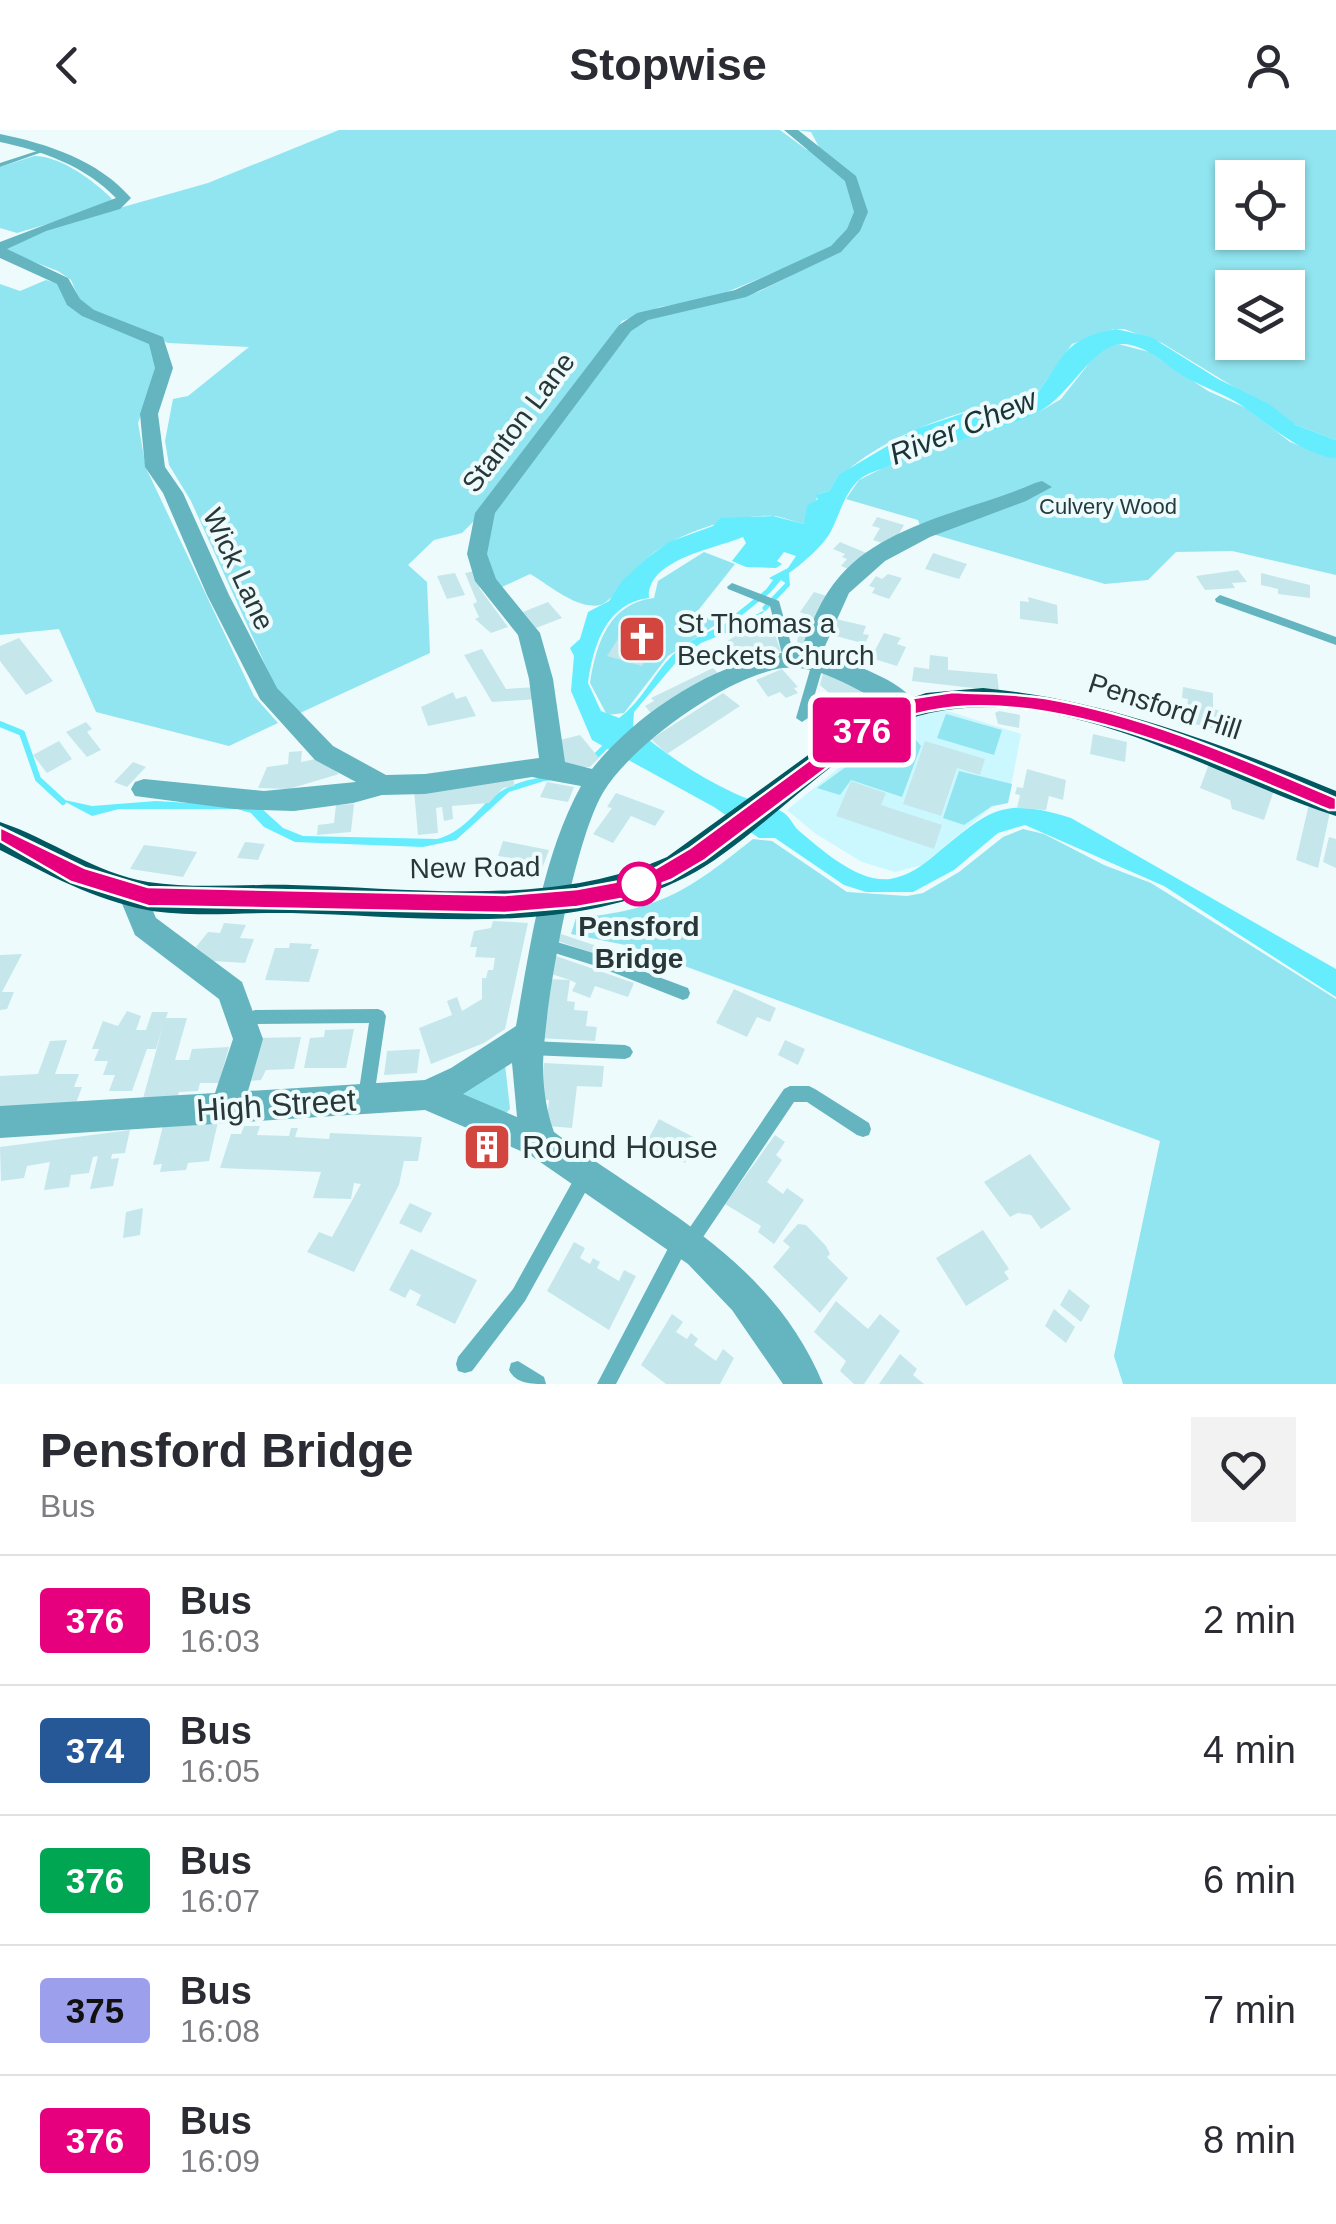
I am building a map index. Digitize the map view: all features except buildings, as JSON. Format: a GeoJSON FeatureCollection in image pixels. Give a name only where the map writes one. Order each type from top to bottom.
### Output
{"type":"FeatureCollection","features":[{"type":"Feature","properties":{"kind":"highway","name":"Pensford Hill"},"geometry":{"type":"LineString","coordinates":[[907,706],[969,698],[1070,710],[1155,733],[1336,804]]}},
{"type":"Feature","properties":{"kind":"highway","name":"New Road"},"geometry":{"type":"LineString","coordinates":[[0,835],[79,876],[132,894],[253,901],[554,901],[639,884],[678,866],[874,722],[907,706]]}},
{"type":"Feature","properties":{"kind":"street","name":"Stanton Lane"},"geometry":{"type":"LineString","coordinates":[[553,769],[541,679],[530,633],[486,581],[478,554],[485,513],[626,328],[643,316],[740,294],[846,241],[861,212],[852,179],[790,130]]}},
{"type":"Feature","properties":{"kind":"street","name":"Wick Lane"},"geometry":{"type":"LineString","coordinates":[[0,138],[45,150],[109,183],[124,198],[106,210],[41,228],[1,247]]}},
{"type":"Feature","properties":{"kind":"street","name":"Wick Lane"},"geometry":{"type":"LineString","coordinates":[[1,247],[63,280],[73,302],[88,313],[158,341],[164,368],[150,414],[156,467],[268,693],[324,753],[382,784],[425,784],[532,768],[553,769]]}},
{"type":"Feature","properties":{"kind":"street"},"geometry":{"type":"LineString","coordinates":[[805,660],[826,616],[856,572],[922,532],[1002,507],[1042,487]]}},
{"type":"Feature","properties":{"kind":"street"},"geometry":{"type":"LineString","coordinates":[[542,1144],[533,1122],[526,1083],[528,1042],[554,901],[586,799],[606,770],[648,727],[709,689],[805,660],[879,687],[907,706]]}},
{"type":"Feature","properties":{"kind":"street"},"geometry":{"type":"LineString","coordinates":[[553,769],[606,770]]}},
{"type":"Feature","properties":{"kind":"street"},"geometry":{"type":"LineString","coordinates":[[144,789],[277,802],[341,797],[382,784]]}},
{"type":"Feature","properties":{"kind":"street"},"geometry":{"type":"LineString","coordinates":[[132,894],[145,926],[231,991],[238,1006],[248,1039],[226,1109]]}},
{"type":"Feature","properties":{"kind":"street"},"geometry":{"type":"LineString","coordinates":[[426,1094],[528,1042]]}},
{"type":"Feature","properties":{"kind":"street","name":"High Street"},"geometry":{"type":"LineString","coordinates":[[0,1122],[426,1094],[542,1144],[685,1243],[743,1296],[774,1335],[804,1384]]}},
{"type":"Feature","properties":{"kind":"lane"},"geometry":{"type":"LineString","coordinates":[[0,165],[45,150]]}},
{"type":"Feature","properties":{"kind":"lane"},"geometry":{"type":"LineString","coordinates":[[732,587],[775,604],[805,660],[802,718]]}},
{"type":"Feature","properties":{"kind":"lane"},"geometry":{"type":"LineString","coordinates":[[1220,599],[1336,641]]}},
{"type":"Feature","properties":{"kind":"lane"},"geometry":{"type":"LineString","coordinates":[[547,946],[600,961],[683,994]]}},
{"type":"Feature","properties":{"kind":"lane"},"geometry":{"type":"LineString","coordinates":[[255,1017],[378,1016],[366,1100]]}},
{"type":"Feature","properties":{"kind":"lane"},"geometry":{"type":"LineString","coordinates":[[528,1042],[625,1052]]}},
{"type":"Feature","properties":{"kind":"lane"},"geometry":{"type":"LineString","coordinates":[[606,1384],[685,1243],[790,1094],[809,1094],[863,1129]]}},
{"type":"Feature","properties":{"kind":"lane"},"geometry":{"type":"LineString","coordinates":[[465,1364],[519,1296],[585,1176]]}},
{"type":"Feature","properties":{"kind":"lane"},"geometry":{"type":"LineString","coordinates":[[518,1370],[538,1384]]}},
{"type":"Feature","properties":{"kind":"shaded area"},"geometry":{"type":"Polygon","coordinates":[[[944,710],[1021,734],[1008,803],[992,807],[922,865],[895,872],[862,862],[816,834],[787,810],[878,736],[911,718],[944,710]]]}},
{"type":"Feature","properties":{"kind":"green space"},"geometry":{"type":"Polygon","coordinates":[[[339,130],[780,130],[807,150],[819,147],[811,132],[796,130],[1336,130],[1336,440],[1296,425],[1162,343],[1114,329],[1072,344],[1036,395],[943,419],[877,449],[841,476],[829,491],[819,494],[804,524],[759,516],[723,522],[686,535],[655,552],[600,605],[572,600],[530,574],[502,587],[492,579],[482,553],[486,513],[628,329],[645,318],[758,292],[800,271],[780,270],[710,299],[660,307],[622,321],[483,512],[462,533],[434,540],[408,565],[427,582],[430,653],[300,713],[278,693],[191,501],[169,465],[165,441],[173,399],[188,396],[249,347],[168,343],[94,312],[79,299],[71,280],[58,271],[5,251],[9,243],[45,229],[208,183],[339,130]]]}},
{"type":"Feature","properties":{"kind":"green space"},"geometry":{"type":"Polygon","coordinates":[[[34,156],[66,165],[112,199],[99,209],[17,233],[0,228],[0,167],[34,156]]]}},
{"type":"Feature","properties":{"kind":"green space"},"geometry":{"type":"Polygon","coordinates":[[[46,280],[59,284],[68,303],[151,343],[156,353],[155,374],[138,423],[146,468],[254,696],[278,723],[229,746],[96,712],[59,629],[0,635],[0,284],[20,291],[46,280]]]}},
{"type":"Feature","properties":{"kind":"green space","name":"Culvery Wood"},"geometry":{"type":"Polygon","coordinates":[[[1118,344],[1149,352],[1208,391],[1246,408],[1290,442],[1336,459],[1336,575],[1232,551],[1176,552],[1148,580],[1105,584],[922,531],[918,520],[846,499],[859,480],[911,454],[1007,425],[1044,409],[1061,399],[1101,348],[1118,344]]]}},
{"type":"Feature","properties":{"kind":"green space"},"geometry":{"type":"Polygon","coordinates":[[[704,552],[735,564],[696,613],[720,622],[668,656],[624,713],[607,715],[590,683],[607,628],[626,608],[654,598],[658,581],[704,552]]]}},
{"type":"Feature","properties":{"kind":"green space"},"geometry":{"type":"Polygon","coordinates":[[[946,714],[1002,730],[994,755],[937,738],[946,714]]]}},
{"type":"Feature","properties":{"kind":"green space"},"geometry":{"type":"Polygon","coordinates":[[[903,725],[921,746],[902,797],[851,780],[840,795],[817,788],[903,725]]]}},
{"type":"Feature","properties":{"kind":"green space"},"geometry":{"type":"Polygon","coordinates":[[[959,771],[1012,784],[1008,803],[992,806],[964,825],[943,818],[959,771]]]}},
{"type":"Feature","properties":{"kind":"green space"},"geometry":{"type":"Polygon","coordinates":[[[1023,829],[1044,834],[1104,865],[1151,883],[1336,999],[1336,1384],[1123,1384],[1114,1356],[1160,1141],[630,946],[571,934],[576,918],[630,910],[672,895],[753,839],[772,841],[847,892],[907,896],[923,893],[959,872],[1003,837],[1023,829]]]}},
{"type":"Feature","properties":{"kind":"green space"},"geometry":{"type":"Polygon","coordinates":[[[505,1064],[510,1109],[506,1113],[464,1100],[461,1090],[505,1064]]]}},
{"type":"Feature","properties":{"kind":"water","name":"River Chew"},"geometry":{"type":"Polygon","coordinates":[[[1116,329],[1151,337],[1218,379],[1269,404],[1296,425],[1336,440],[1336,459],[1298,445],[1236,402],[1185,377],[1156,356],[1118,344],[1095,357],[1051,404],[1038,412],[906,458],[860,479],[846,497],[828,536],[789,573],[790,586],[781,580],[770,593],[765,591],[773,580],[769,578],[788,568],[796,556],[784,552],[777,561],[782,564],[776,568],[746,567],[732,561],[746,543],[743,537],[671,564],[651,585],[649,598],[622,608],[604,628],[588,683],[601,711],[619,718],[683,646],[733,619],[742,622],[767,609],[751,623],[701,643],[678,660],[634,712],[633,727],[707,779],[784,813],[829,855],[853,871],[878,879],[897,878],[914,870],[984,817],[998,811],[1028,808],[1071,818],[1336,969],[1336,997],[1164,886],[1025,825],[998,833],[954,870],[913,892],[866,892],[844,885],[775,838],[759,838],[714,807],[592,740],[571,691],[574,656],[570,648],[580,639],[588,612],[609,601],[622,581],[669,542],[713,526],[721,518],[773,516],[804,524],[807,506],[818,499],[816,495],[829,491],[840,474],[916,429],[982,407],[1036,395],[1075,344],[1116,329]]]}},
{"type":"Feature","properties":{"kind":"water"},"geometry":{"type":"Polygon","coordinates":[[[560,776],[578,782],[576,785],[561,779],[544,781],[509,792],[456,840],[423,847],[295,842],[264,827],[251,813],[237,809],[119,809],[92,816],[60,799],[92,806],[156,801],[260,807],[283,828],[303,836],[437,839],[458,829],[503,790],[530,780],[560,776]]]}},
{"type":"Feature","properties":{"kind":"waterway","name":"River Chew"},"geometry":{"type":"LineString","coordinates":[[765,608],[787,585]]}},
{"type":"Feature","properties":{"kind":"waterway","name":"River Chew"},"geometry":{"type":"LineString","coordinates":[[733,619],[767,592]]}},
{"type":"Feature","properties":{"kind":"waterway"},"geometry":{"type":"LineString","coordinates":[[0,724],[22,733],[38,779],[63,802]]}},
{"type":"Feature","properties":{"kind":"waterway"},"geometry":{"type":"LineString","coordinates":[[597,755],[610,742]]}},
{"type":"Feature","properties":{"kind":"bus line","name":"376"},"geometry":{"type":"LineString","coordinates":[[0,835],[79,876],[116,890],[148,896],[505,904],[577,898],[621,890],[663,874],[697,854],[874,722],[907,706],[953,698],[1041,704],[1109,719],[1185,744],[1336,804]]}},
{"type":"Feature","properties":{"kind":"place","name":"St Thomas a Beckets Church"},"geometry":{"type":"Point","coordinates":[642,639]}},
{"type":"Feature","properties":{"kind":"place","name":"Pensford Bridge"},"geometry":{"type":"Point","coordinates":[639,884]}},
{"type":"Feature","properties":{"kind":"place","name":"Round House"},"geometry":{"type":"Point","coordinates":[487,1147]}}]}
